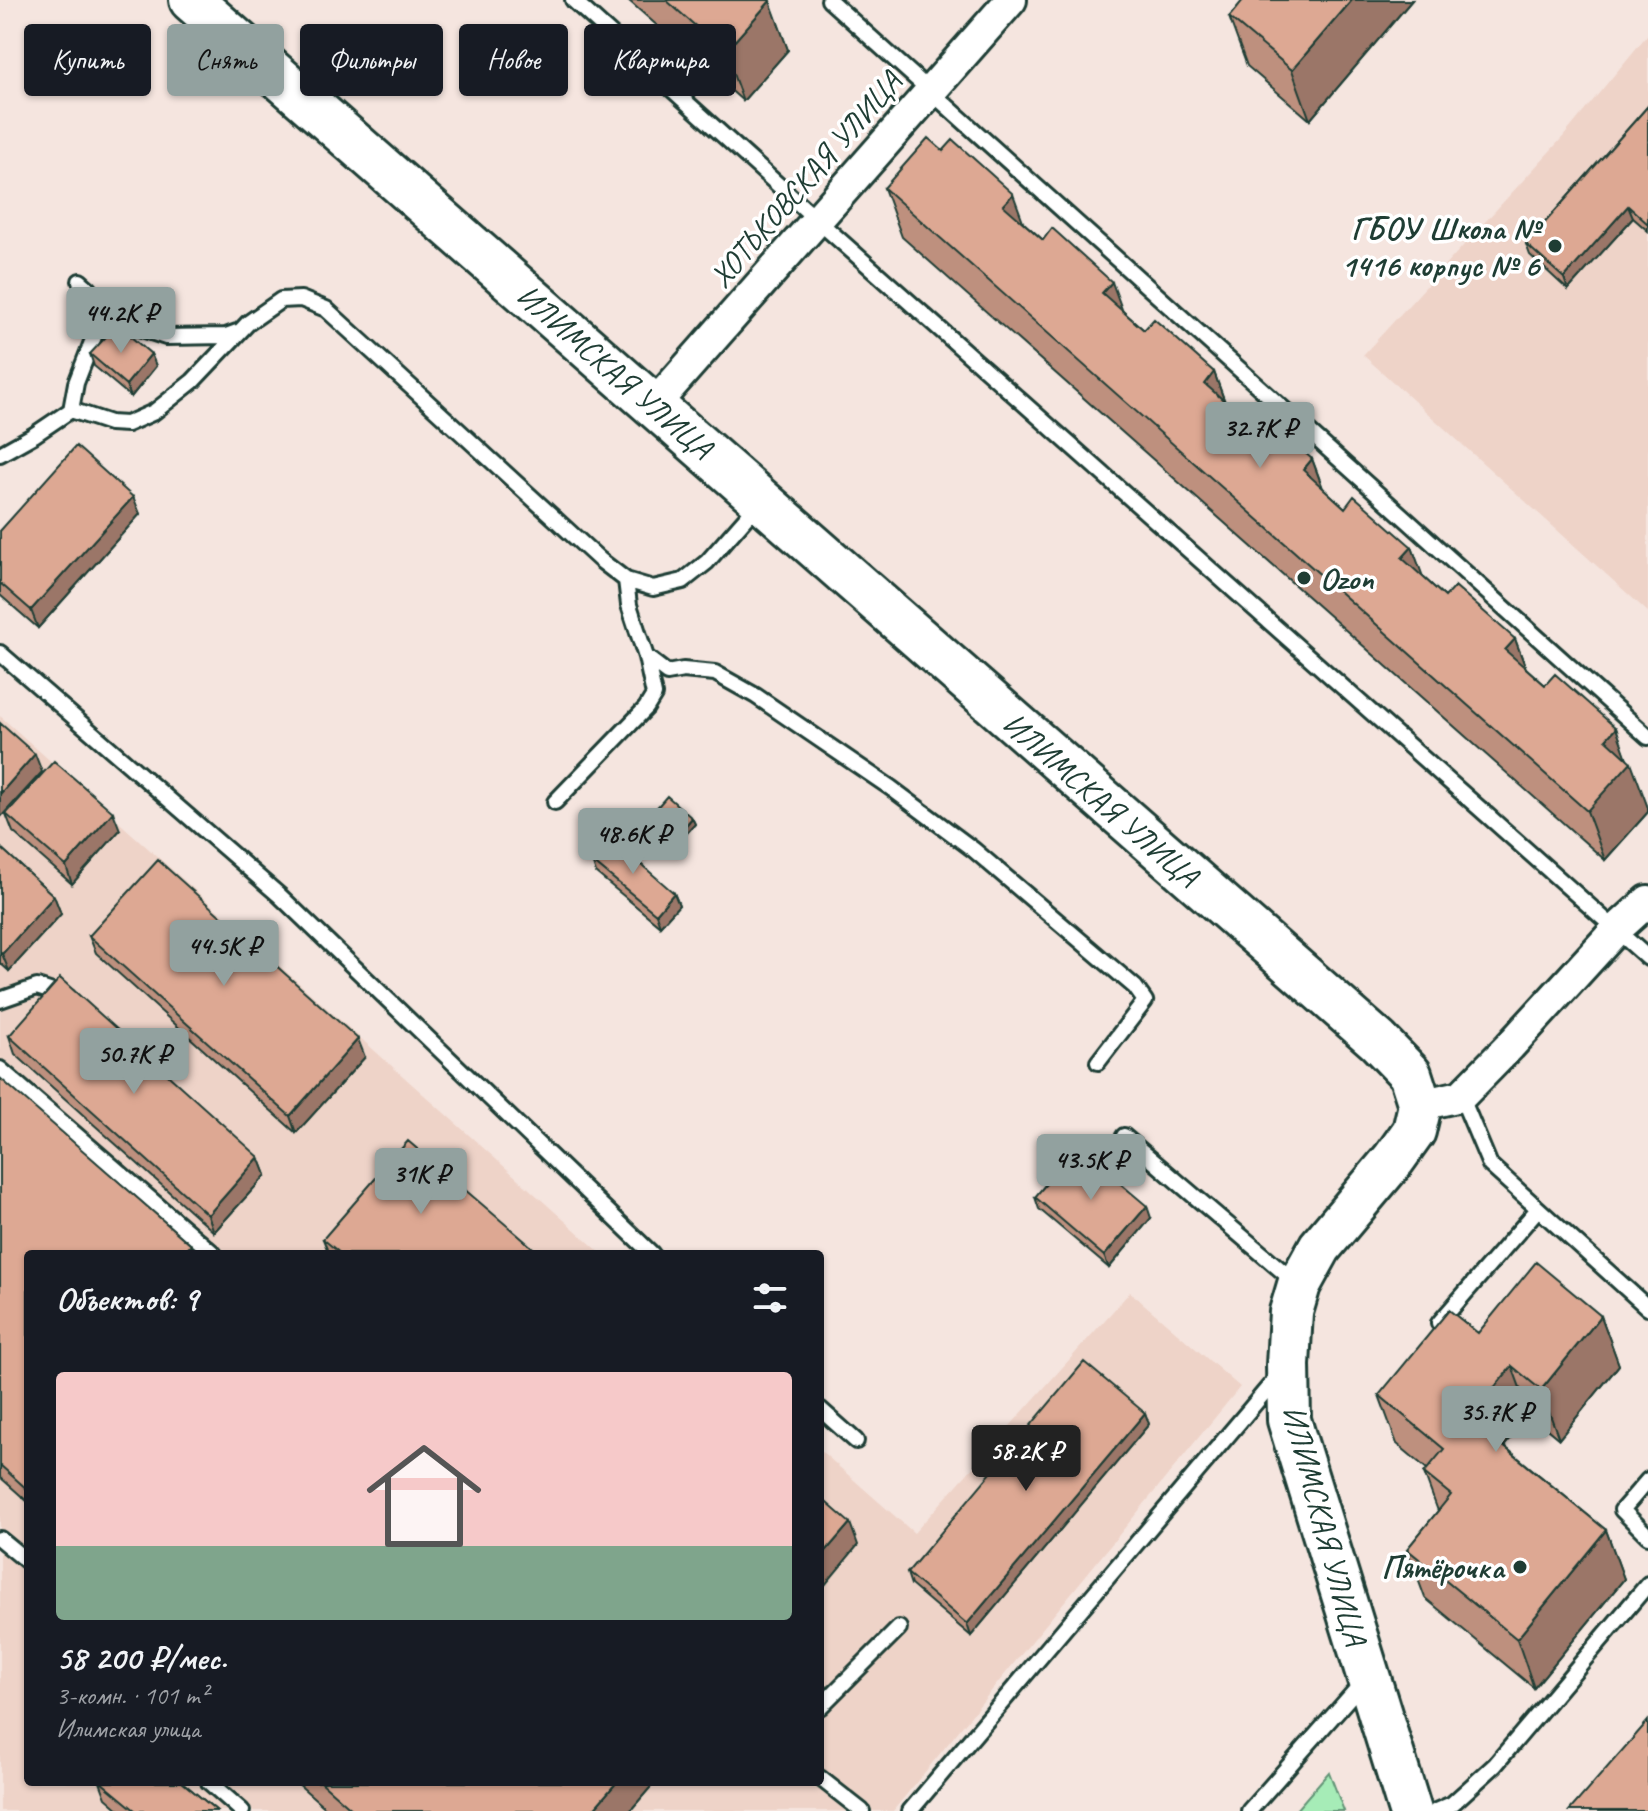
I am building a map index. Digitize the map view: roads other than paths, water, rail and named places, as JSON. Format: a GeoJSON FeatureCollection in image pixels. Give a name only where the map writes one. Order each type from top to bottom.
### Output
{"type":"FeatureCollection","features":[{"type":"Feature","properties":{"kind":"street","name":"ИЛИМСКАЯ УЛИЦА"},"geometry":{"type":"LineString","coordinates":[[191,0],[1378,1041],[1410,1074],[1420,1105],[1414,1131],[1320,1247],[1299,1285],[1291,1312],[1288,1365],[1289,1420],[1410,1811]]}},
{"type":"Feature","properties":{"kind":"street","name":"ХОТЬКОВСКАЯ УЛИЦА"},"geometry":{"type":"LineString","coordinates":[[654,405],[1011,0]]}},
{"type":"Feature","properties":{"kind":"street"},"geometry":{"type":"LineString","coordinates":[[1420,1105],[1461,1096],[1616,930],[1648,901]]}},
{"type":"Feature","properties":{"kind":"lane"},"geometry":{"type":"LineString","coordinates":[[573,0],[1648,958]]}},
{"type":"Feature","properties":{"kind":"lane"},"geometry":{"type":"LineString","coordinates":[[829,0],[1648,737]]}},
{"type":"Feature","properties":{"kind":"lane"},"geometry":{"type":"LineString","coordinates":[[0,454],[71,410],[76,383],[97,329],[99,311],[89,289],[80,281]]}},
{"type":"Feature","properties":{"kind":"lane"},"geometry":{"type":"LineString","coordinates":[[71,410],[110,423],[127,424],[154,412],[193,381],[248,323],[281,300],[301,299],[326,309],[600,560],[626,580],[653,588],[683,581],[707,562],[761,500]]}},
{"type":"Feature","properties":{"kind":"lane"},"geometry":{"type":"LineString","coordinates":[[99,311],[166,337],[226,336],[239,332]]}},
{"type":"Feature","properties":{"kind":"lane"},"geometry":{"type":"LineString","coordinates":[[555,802],[646,708],[654,695],[646,657],[629,605],[626,580]]}},
{"type":"Feature","properties":{"kind":"lane"},"geometry":{"type":"LineString","coordinates":[[0,653],[279,895],[648,1250]]}},
{"type":"Feature","properties":{"kind":"lane"},"geometry":{"type":"LineString","coordinates":[[646,657],[667,673],[683,670],[715,673],[756,696],[891,788],[962,841],[1135,987],[1145,1001],[1098,1062]]}},
{"type":"Feature","properties":{"kind":"lane"},"geometry":{"type":"LineString","coordinates":[[0,1000],[37,987],[67,996],[77,1005]]}},
{"type":"Feature","properties":{"kind":"lane"},"geometry":{"type":"LineString","coordinates":[[0,1069],[209,1250]]}},
{"type":"Feature","properties":{"kind":"lane"},"geometry":{"type":"LineString","coordinates":[[1461,1096],[1490,1165],[1648,1308]]}},
{"type":"Feature","properties":{"kind":"lane"},"geometry":{"type":"LineString","coordinates":[[1124,1136],[1299,1285]]}},
{"type":"Feature","properties":{"kind":"lane"},"geometry":{"type":"LineString","coordinates":[[1439,1323],[1538,1209]]}},
{"type":"Feature","properties":{"kind":"lane"},"geometry":{"type":"LineString","coordinates":[[910,1811],[1288,1365]]}},
{"type":"Feature","properties":{"kind":"lane"},"geometry":{"type":"LineString","coordinates":[[824,1413],[856,1441]]}},
{"type":"Feature","properties":{"kind":"lane"},"geometry":{"type":"LineString","coordinates":[[1648,1480],[1622,1510],[1648,1536]]}},
{"type":"Feature","properties":{"kind":"lane"},"geometry":{"type":"LineString","coordinates":[[0,1539],[24,1559]]}},
{"type":"Feature","properties":{"kind":"lane"},"geometry":{"type":"LineString","coordinates":[[1436,1811],[1453,1808],[1495,1765],[1648,1584]]}},
{"type":"Feature","properties":{"kind":"lane"},"geometry":{"type":"LineString","coordinates":[[824,1703],[899,1628]]}},
{"type":"Feature","properties":{"kind":"lane"},"geometry":{"type":"LineString","coordinates":[[1249,1811],[1368,1677]]}},
{"type":"Feature","properties":{"kind":"lane"},"geometry":{"type":"LineString","coordinates":[[824,1781],[862,1811]]}},
{"type":"Feature","properties":{"kind":"lane"},"geometry":{"type":"LineString","coordinates":[[214,1786],[242,1811]]}},
{"type":"Feature","properties":{"kind":"place","name":"ГБОУ Школа № 1416 корпус № 6"},"geometry":{"type":"Point","coordinates":[1555,246]}},
{"type":"Feature","properties":{"kind":"place","name":"Ozon"},"geometry":{"type":"Point","coordinates":[1304,578]}},
{"type":"Feature","properties":{"kind":"place","name":"Пятёрочка"},"geometry":{"type":"Point","coordinates":[1520,1567]}}]}
